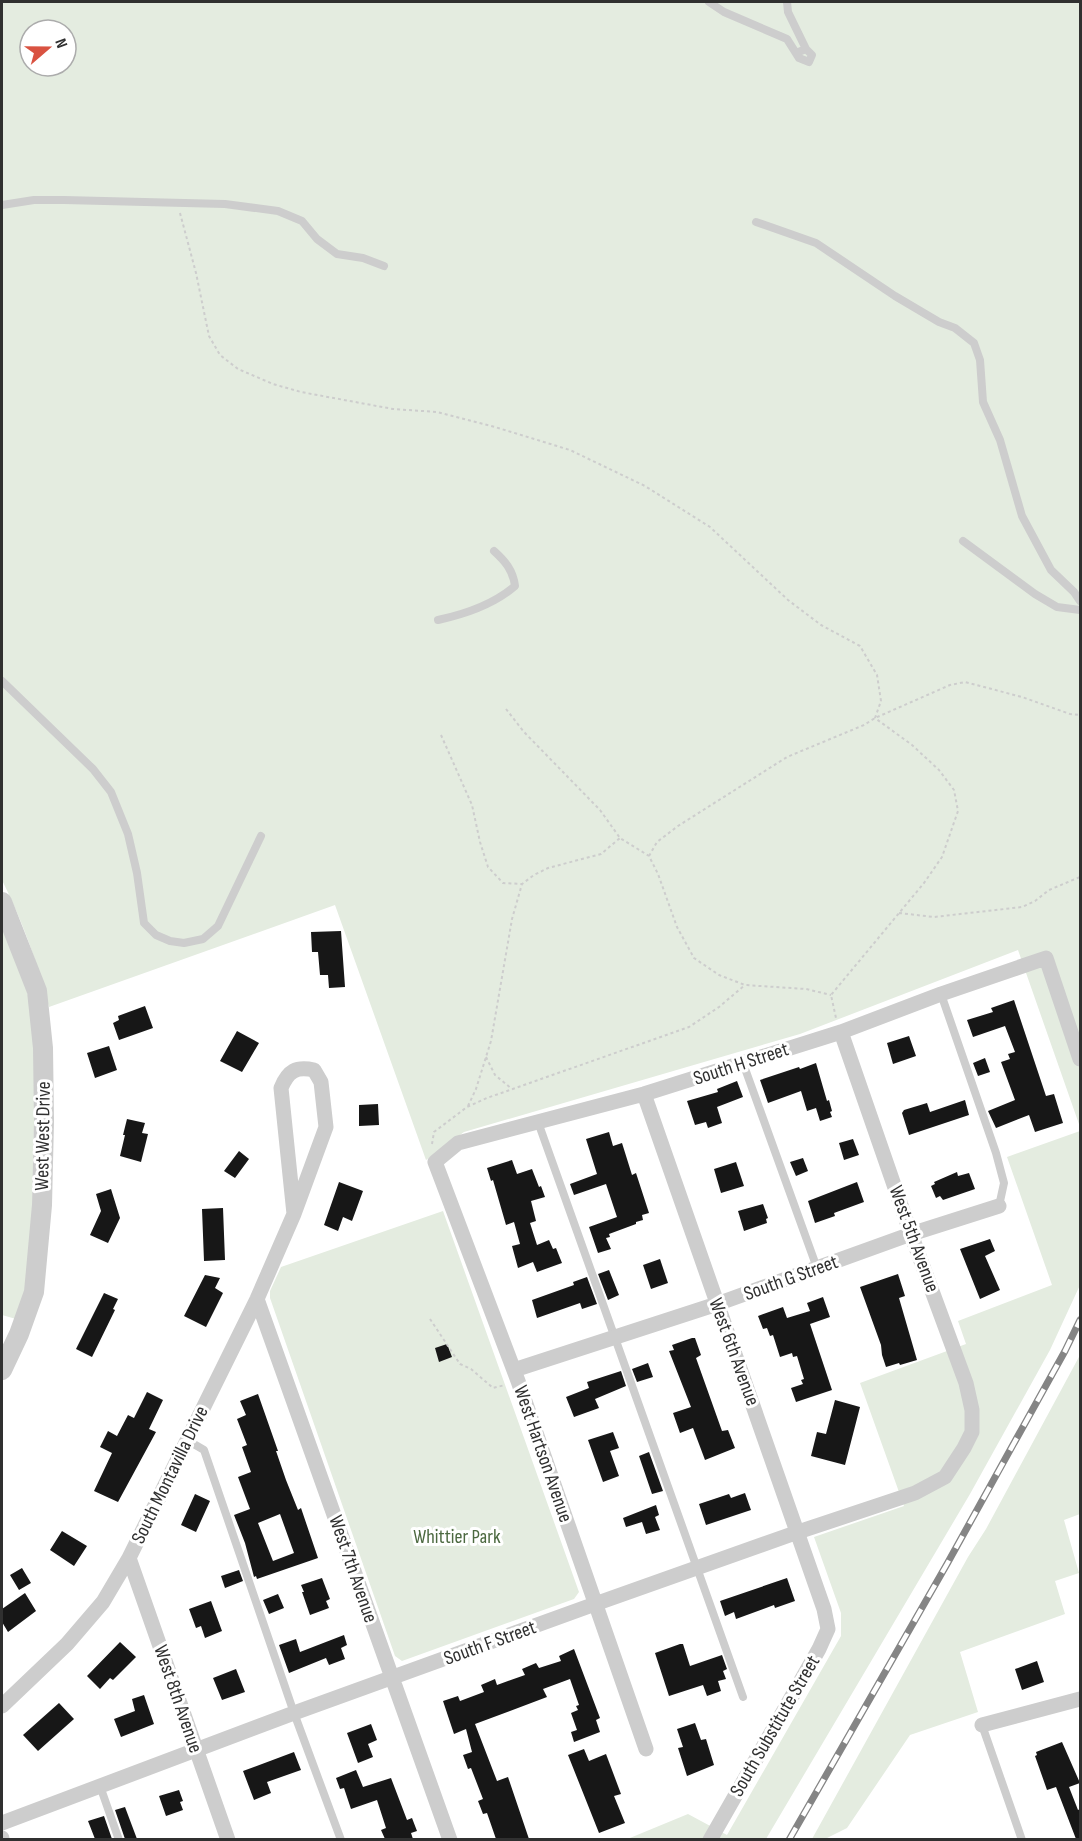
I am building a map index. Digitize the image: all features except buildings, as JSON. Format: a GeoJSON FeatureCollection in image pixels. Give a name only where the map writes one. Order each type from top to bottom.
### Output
{"type":"FeatureCollection","features":[{"type":"Feature","properties":{"kind":"street","name":"West West Drive"},"geometry":{"type":"LineString","coordinates":[[2,902],[37,991],[44,1048],[44,1121],[42,1205],[34,1292],[19,1334],[2,1370]]}},
{"type":"Feature","properties":{"kind":"street","name":"South H Street"},"geometry":{"type":"LineString","coordinates":[[435,1162],[458,1143],[644,1094],[841,1032],[940,994],[1046,958],[1080,1059]]}},
{"type":"Feature","properties":{"kind":"street","name":"West 5th Avenue"},"geometry":{"type":"LineString","coordinates":[[841,1032],[911,1234],[966,1383],[972,1410],[972,1432],[964,1448]]}},
{"type":"Feature","properties":{"kind":"street","name":"South Montavilla Drive"},"geometry":{"type":"LineString","coordinates":[[2,1706],[67,1644],[103,1602],[129,1557],[257,1299],[294,1214],[326,1127],[321,1082],[314,1070],[304,1068],[286,1075],[281,1088],[294,1214]]}},
{"type":"Feature","properties":{"kind":"street","name":"West 6th Avenue"},"geometry":{"type":"LineString","coordinates":[[644,1094],[824,1609]]}},
{"type":"Feature","properties":{"kind":"street","name":"West Hartson Avenue"},"geometry":{"type":"LineString","coordinates":[[435,1162],[516,1376],[646,1749]]}},
{"type":"Feature","properties":{"kind":"street","name":"South G Street"},"geometry":{"type":"LineString","coordinates":[[516,1376],[616,1337],[717,1304],[911,1234],[999,1206]]}},
{"type":"Feature","properties":{"kind":"street","name":"West 7th Avenue"},"geometry":{"type":"LineString","coordinates":[[257,1299],[450,1839]]}},
{"type":"Feature","properties":{"kind":"street","name":"South F Street"},"geometry":{"type":"LineString","coordinates":[[2,1823],[294,1713],[595,1604],[915,1493],[945,1477],[964,1448]]}},
{"type":"Feature","properties":{"kind":"street","name":"West 8th Avenue"},"geometry":{"type":"LineString","coordinates":[[129,1557],[228,1839]]}},
{"type":"Feature","properties":{"kind":"street","name":"South Substitute Street"},"geometry":{"type":"LineString","coordinates":[[710,1839],[819,1649],[828,1629],[824,1609]]}},
{"type":"Feature","properties":{"kind":"street"},"geometry":{"type":"LineString","coordinates":[[982,1725],[1080,1699]]}},
{"type":"Feature","properties":{"kind":"lane"},"geometry":{"type":"LineString","coordinates":[[709,2],[724,12],[787,39],[799,58],[809,62],[812,55],[806,49],[788,12],[787,2]]}},
{"type":"Feature","properties":{"kind":"lane"},"geometry":{"type":"LineString","coordinates":[[796,53],[806,49]]}},
{"type":"Feature","properties":{"kind":"lane"},"geometry":{"type":"LineString","coordinates":[[2,205],[34,200],[225,204],[278,211],[302,221],[317,239],[337,254],[363,258],[384,266]]}},
{"type":"Feature","properties":{"kind":"lane"},"geometry":{"type":"LineString","coordinates":[[756,222],[816,243],[896,296],[939,322],[955,328],[974,343],[980,360],[983,402],[1000,440],[1022,516],[1051,570],[1080,601]]}},
{"type":"Feature","properties":{"kind":"lane"},"geometry":{"type":"LineString","coordinates":[[963,541],[1035,594],[1057,607],[1080,610]]}},
{"type":"Feature","properties":{"kind":"lane"},"geometry":{"type":"LineString","coordinates":[[438,620],[478,608],[501,598],[515,586],[513,575],[504,560],[494,550]]}},
{"type":"Feature","properties":{"kind":"lane"},"geometry":{"type":"LineString","coordinates":[[2,681],[93,769],[111,792],[128,834],[137,873],[144,922],[156,935],[170,941],[184,943],[203,939],[218,926],[261,836]]}},
{"type":"Feature","properties":{"kind":"lane"},"geometry":{"type":"LineString","coordinates":[[940,994],[996,1153],[1004,1184],[999,1206]]}},
{"type":"Feature","properties":{"kind":"lane"},"geometry":{"type":"LineString","coordinates":[[742,1063],[817,1268]]}},
{"type":"Feature","properties":{"kind":"lane"},"geometry":{"type":"LineString","coordinates":[[538,1122],[743,1697]]}},
{"type":"Feature","properties":{"kind":"lane"},"geometry":{"type":"LineString","coordinates":[[187,1440],[204,1450],[294,1713],[341,1839]]}},
{"type":"Feature","properties":{"kind":"lane"},"geometry":{"type":"LineString","coordinates":[[982,1725],[1022,1839]]}},
{"type":"Feature","properties":{"kind":"lane"},"geometry":{"type":"LineString","coordinates":[[100,1786],[120,1839]]}},
{"type":"Feature","properties":{"kind":"path"},"geometry":{"type":"LineString","coordinates":[[178,203],[196,273],[208,336],[220,355],[238,369],[273,384],[301,392],[393,409],[437,412],[495,427],[570,450],[645,486],[710,527],[788,600],[821,625],[860,646],[877,675],[881,701],[875,718]]}},
{"type":"Feature","properties":{"kind":"path"},"geometry":{"type":"LineString","coordinates":[[649,856],[657,842],[678,826],[787,757],[864,725],[950,685],[965,682],[1080,715]]}},
{"type":"Feature","properties":{"kind":"path"},"geometry":{"type":"LineString","coordinates":[[506,710],[524,732],[600,810],[620,838],[649,856],[677,927],[694,958],[719,975],[745,985],[806,989],[831,995]]}},
{"type":"Feature","properties":{"kind":"path"},"geometry":{"type":"LineString","coordinates":[[831,995],[942,857],[958,811],[954,790],[939,770],[912,745],[875,718]]}},
{"type":"Feature","properties":{"kind":"path"},"geometry":{"type":"LineString","coordinates":[[441,735],[472,805],[488,867],[503,883],[522,884]]}},
{"type":"Feature","properties":{"kind":"path"},"geometry":{"type":"LineString","coordinates":[[467,1107],[476,1089],[486,1057],[512,920],[522,884],[548,868],[601,854],[620,838]]}},
{"type":"Feature","properties":{"kind":"path"},"geometry":{"type":"LineString","coordinates":[[899,913],[934,916],[1022,907],[1035,901],[1049,890],[1080,877]]}},
{"type":"Feature","properties":{"kind":"path"},"geometry":{"type":"LineString","coordinates":[[435,1162],[431,1150],[434,1132],[467,1107],[689,1027],[719,1007],[745,985]]}},
{"type":"Feature","properties":{"kind":"path"},"geometry":{"type":"LineString","coordinates":[[831,995],[841,1032]]}},
{"type":"Feature","properties":{"kind":"path"},"geometry":{"type":"LineString","coordinates":[[486,1057],[495,1075],[512,1089]]}},
{"type":"Feature","properties":{"kind":"path"},"geometry":{"type":"LineString","coordinates":[[430,1319],[460,1364],[471,1369],[487,1384],[496,1388],[516,1376]]}},
{"type":"Feature","properties":{"kind":"green space"},"geometry":{"type":"Polygon","coordinates":[[[2,2],[1080,2],[1080,1127],[1018,950],[800,1034],[464,1132],[426,1160],[335,905],[49,1007],[29,942],[2,880],[2,2]]]}},
{"type":"Feature","properties":{"kind":"green space"},"geometry":{"type":"Polygon","coordinates":[[[2,920],[14,947],[36,1023],[32,1230],[26,1287],[16,1319],[2,1315],[2,920]]]}},
{"type":"Feature","properties":{"kind":"green space"},"geometry":{"type":"Polygon","coordinates":[[[1080,1131],[1080,1285],[1050,1350],[970,1494],[766,1839],[625,1840],[688,1814],[727,1835],[841,1636],[841,1613],[814,1537],[904,1506],[860,1383],[966,1344],[958,1321],[1052,1285],[1007,1157],[1080,1131]]]}},
{"type":"Feature","properties":{"kind":"green space","name":"Whittier Park"},"geometry":{"type":"Polygon","coordinates":[[[443,1211],[579,1592],[574,1599],[402,1661],[395,1656],[270,1298],[270,1291],[281,1267],[443,1211]]]}},
{"type":"Feature","properties":{"kind":"green space"},"geometry":{"type":"Polygon","coordinates":[[[1080,1355],[1080,1514],[1064,1520],[1079,1573],[1055,1581],[1065,1614],[960,1652],[978,1712],[910,1735],[847,1828],[825,1839],[812,1839],[968,1557],[986,1529],[1080,1355]]]}},
{"type":"Feature","properties":{"kind":"railway"},"geometry":{"type":"LineString","coordinates":[[789,1840],[947,1564],[1080,1320]]}}]}
